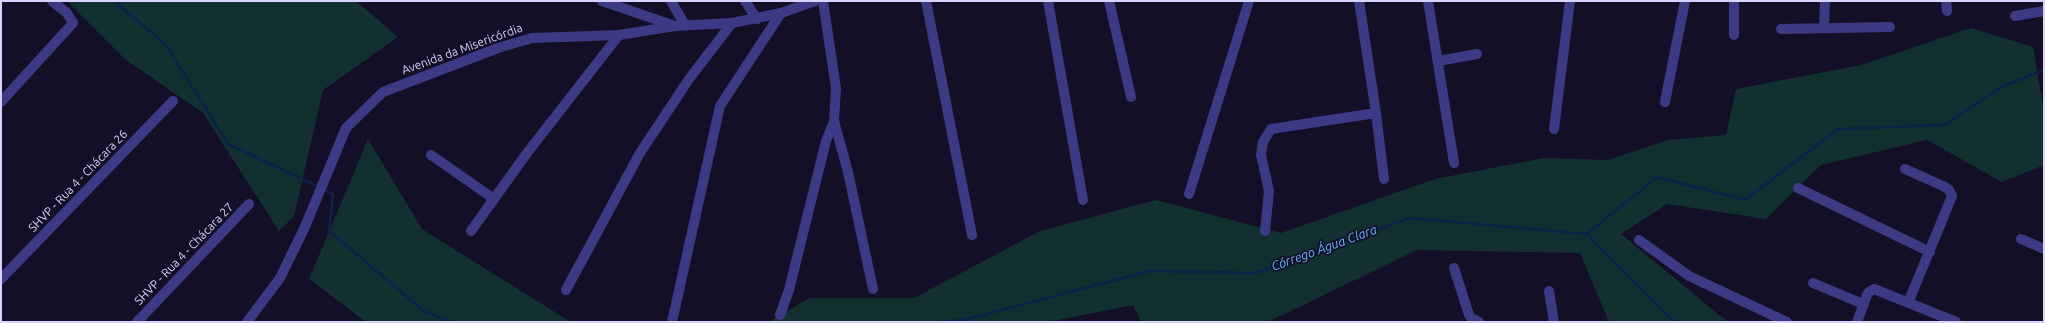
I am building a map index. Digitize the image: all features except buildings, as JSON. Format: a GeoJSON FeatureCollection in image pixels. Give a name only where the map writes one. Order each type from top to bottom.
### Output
{"type":"FeatureCollection","features":[{"type":"Feature","properties":{"kind":"street"},"geometry":{"type":"LineString","coordinates":[[1,102],[72,23],[70,16],[52,1]]}},
{"type":"Feature","properties":{"kind":"street"},"geometry":{"type":"LineString","coordinates":[[602,1],[680,26]]}},
{"type":"Feature","properties":{"kind":"street"},"geometry":{"type":"LineString","coordinates":[[671,1],[680,26]]}},
{"type":"Feature","properties":{"kind":"street"},"geometry":{"type":"LineString","coordinates":[[745,1],[757,19]]}},
{"type":"Feature","properties":{"kind":"street","name":"Avenida da Misericórdia"},"geometry":{"type":"LineString","coordinates":[[246,322],[280,278],[304,229],[346,128],[383,92],[518,41],[545,37],[619,35],[680,26],[732,23],[781,13],[815,1]]}},
{"type":"Feature","properties":{"kind":"street"},"geometry":{"type":"LineString","coordinates":[[780,316],[789,290],[826,141],[834,121],[836,88],[823,1]]}},
{"type":"Feature","properties":{"kind":"street"},"geometry":{"type":"LineString","coordinates":[[926,1],[972,235]]}},
{"type":"Feature","properties":{"kind":"street"},"geometry":{"type":"LineString","coordinates":[[1048,1],[1083,200]]}},
{"type":"Feature","properties":{"kind":"street"},"geometry":{"type":"LineString","coordinates":[[1109,1],[1131,97]]}},
{"type":"Feature","properties":{"kind":"street"},"geometry":{"type":"LineString","coordinates":[[1189,194],[1249,1]]}},
{"type":"Feature","properties":{"kind":"street"},"geometry":{"type":"LineString","coordinates":[[1359,1],[1376,113],[1384,179]]}},
{"type":"Feature","properties":{"kind":"street"},"geometry":{"type":"LineString","coordinates":[[1428,1],[1454,163]]}},
{"type":"Feature","properties":{"kind":"street"},"geometry":{"type":"LineString","coordinates":[[1554,129],[1570,1]]}},
{"type":"Feature","properties":{"kind":"street"},"geometry":{"type":"LineString","coordinates":[[1664,102],[1685,1]]}},
{"type":"Feature","properties":{"kind":"street"},"geometry":{"type":"LineString","coordinates":[[1734,1],[1734,35]]}},
{"type":"Feature","properties":{"kind":"street"},"geometry":{"type":"LineString","coordinates":[[1824,28],[1825,1]]}},
{"type":"Feature","properties":{"kind":"street"},"geometry":{"type":"LineString","coordinates":[[1946,1],[1947,12]]}},
{"type":"Feature","properties":{"kind":"street"},"geometry":{"type":"LineString","coordinates":[[2015,16],[2044,11]]}},
{"type":"Feature","properties":{"kind":"street"},"geometry":{"type":"LineString","coordinates":[[672,322],[720,106],[781,13]]}},
{"type":"Feature","properties":{"kind":"street"},"geometry":{"type":"LineString","coordinates":[[566,290],[640,152],[689,79],[732,23]]}},
{"type":"Feature","properties":{"kind":"street"},"geometry":{"type":"LineString","coordinates":[[1781,29],[1890,27]]}},
{"type":"Feature","properties":{"kind":"street"},"geometry":{"type":"LineString","coordinates":[[471,231],[546,128],[619,35]]}},
{"type":"Feature","properties":{"kind":"street"},"geometry":{"type":"LineString","coordinates":[[1438,61],[1477,54]]}},
{"type":"Feature","properties":{"kind":"street","name":"SHVP - Rua 4 - Chácara 26"},"geometry":{"type":"LineString","coordinates":[[1,279],[173,101]]}},
{"type":"Feature","properties":{"kind":"street"},"geometry":{"type":"LineString","coordinates":[[1265,231],[1269,191],[1261,155],[1263,142],[1271,129],[1376,113]]}},
{"type":"Feature","properties":{"kind":"street"},"geometry":{"type":"LineString","coordinates":[[834,121],[841,143],[873,289]]}},
{"type":"Feature","properties":{"kind":"street"},"geometry":{"type":"LineString","coordinates":[[431,155],[494,198]]}},
{"type":"Feature","properties":{"kind":"street"},"geometry":{"type":"LineString","coordinates":[[1905,169],[1945,187],[1951,193],[1950,201],[1908,303]]}},
{"type":"Feature","properties":{"kind":"street"},"geometry":{"type":"LineString","coordinates":[[1798,188],[1930,252]]}},
{"type":"Feature","properties":{"kind":"street","name":"SHVP - Rua 4 - Chácara 27"},"geometry":{"type":"LineString","coordinates":[[138,322],[249,204]]}},
{"type":"Feature","properties":{"kind":"street"},"geometry":{"type":"LineString","coordinates":[[2021,239],[2044,249]]}},
{"type":"Feature","properties":{"kind":"street"},"geometry":{"type":"LineString","coordinates":[[1639,240],[1689,276],[1787,322]]}},
{"type":"Feature","properties":{"kind":"street"},"geometry":{"type":"LineString","coordinates":[[1454,268],[1469,315],[1471,318],[1479,322]]}},
{"type":"Feature","properties":{"kind":"street"},"geometry":{"type":"LineString","coordinates":[[1813,283],[1863,304]]}},
{"type":"Feature","properties":{"kind":"street"},"geometry":{"type":"LineString","coordinates":[[1857,322],[1869,292],[1874,289],[1955,322]]}},
{"type":"Feature","properties":{"kind":"street"},"geometry":{"type":"LineString","coordinates":[[1549,291],[1554,322]]}},
{"type":"Feature","properties":{"kind":"green space"},"geometry":{"type":"Polygon","coordinates":[[[67,1],[356,1],[398,37],[323,90],[294,216],[279,231],[203,113],[126,60],[67,1]]]}},
{"type":"Feature","properties":{"kind":"green space"},"geometry":{"type":"Polygon","coordinates":[[[1971,28],[2033,47],[2044,112],[2044,165],[2002,182],[1927,140],[1821,165],[1766,219],[1667,204],[1621,234],[1723,318],[1730,322],[1609,322],[1580,253],[1417,250],[1268,322],[1141,322],[1133,305],[1048,322],[769,322],[809,298],[914,298],[1040,231],[1156,200],[1281,233],[1435,179],[1544,158],[1608,160],[1668,140],[1726,135],[1736,89],[1861,65],[1971,28]]]}},
{"type":"Feature","properties":{"kind":"green space"},"geometry":{"type":"Polygon","coordinates":[[[368,139],[422,229],[571,322],[366,322],[309,279],[368,139]]]}},
{"type":"Feature","properties":{"kind":"waterway"},"geometry":{"type":"LineString","coordinates":[[114,1],[166,45],[228,144],[319,187]]}},
{"type":"Feature","properties":{"kind":"waterway"},"geometry":{"type":"LineString","coordinates":[[1587,234],[1657,177],[1745,200],[1838,129],[1945,125],[2001,87],[2044,70]]}},
{"type":"Feature","properties":{"kind":"waterway"},"geometry":{"type":"LineString","coordinates":[[323,189],[333,194],[329,231],[424,311],[452,322]]}},
{"type":"Feature","properties":{"kind":"waterway","name":"Córrego Água Clara"},"geometry":{"type":"LineString","coordinates":[[942,322],[968,319],[1149,271],[1256,273],[1410,218],[1587,234],[1675,322]]}}]}
